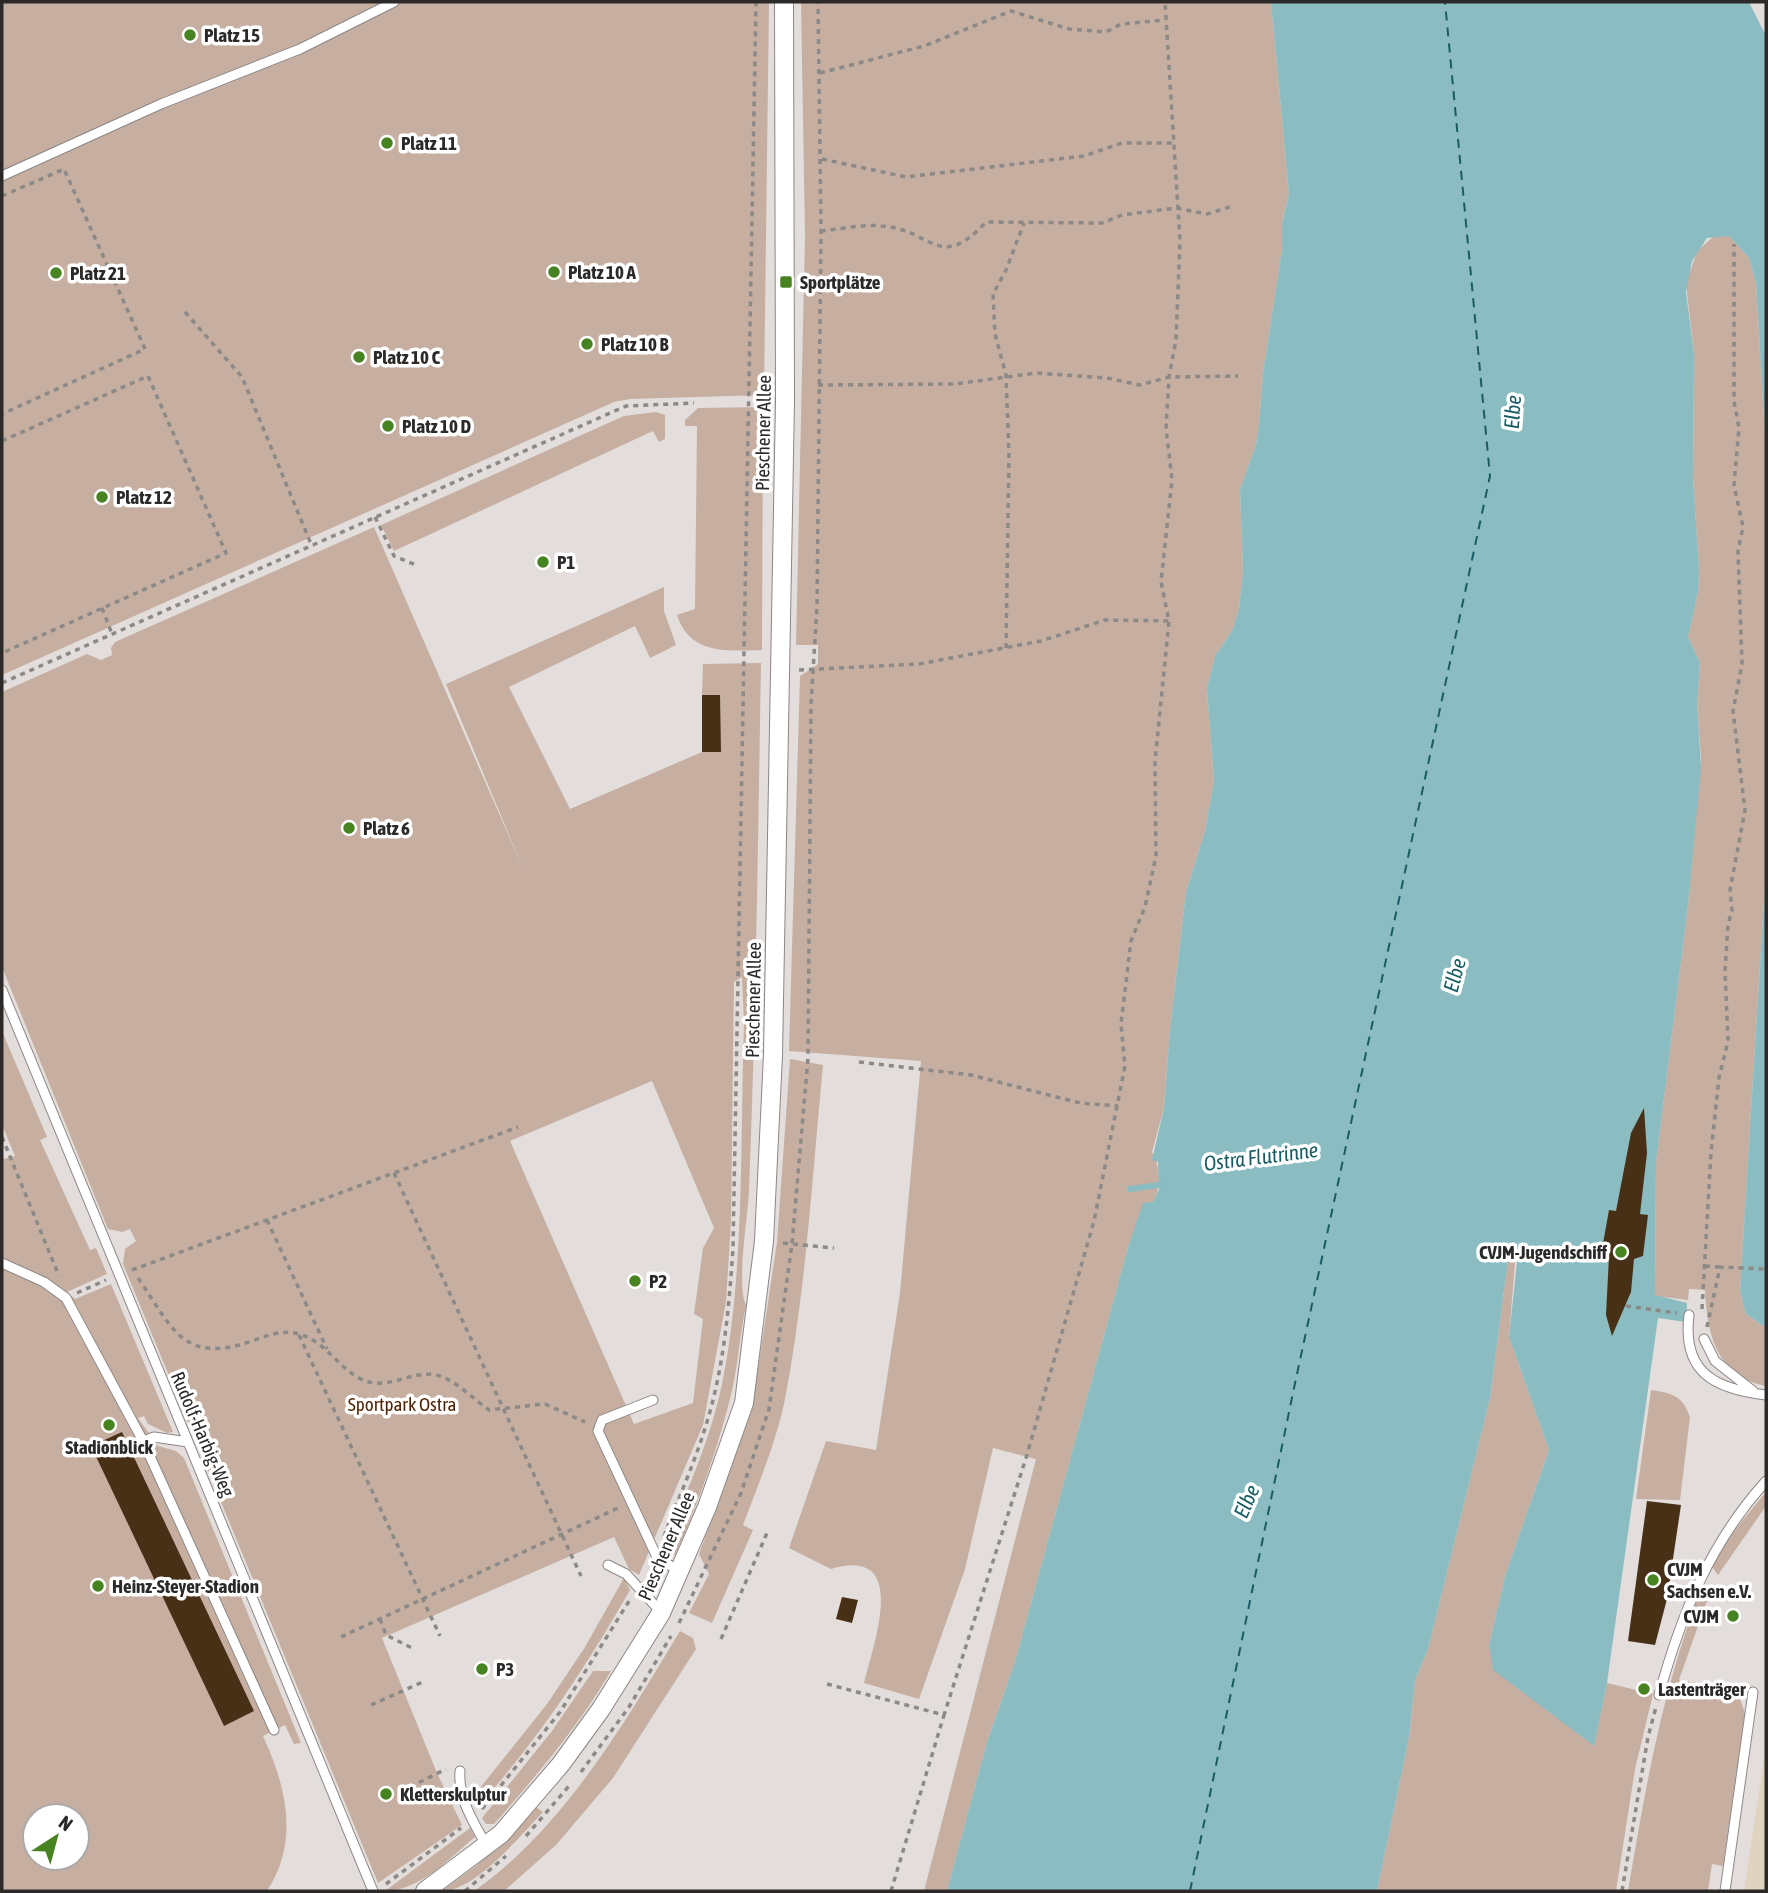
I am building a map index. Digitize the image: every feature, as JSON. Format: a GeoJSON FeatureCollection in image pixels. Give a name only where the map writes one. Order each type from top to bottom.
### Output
{"type":"FeatureCollection","features":[{"type":"Feature","properties":{"kind":"street","name":"Pieschener Allee"},"geometry":{"type":"LineString","coordinates":[[425,1891],[501,1834],[561,1764],[601,1709],[661,1613],[680,1573],[744,1403],[764,1241],[773,1055],[786,296],[784,2]]}},
{"type":"Feature","properties":{"kind":"lane"},"geometry":{"type":"LineString","coordinates":[[2,176],[160,104],[300,49],[394,2]]}},
{"type":"Feature","properties":{"kind":"lane","name":"Rudolf-Harbig-Weg"},"geometry":{"type":"LineString","coordinates":[[2,990],[374,1891]]}},
{"type":"Feature","properties":{"kind":"lane"},"geometry":{"type":"LineString","coordinates":[[2,1263],[69,1296],[143,1441],[274,1730]]}},
{"type":"Feature","properties":{"kind":"lane"},"geometry":{"type":"LineString","coordinates":[[1689,1315],[1689,1352],[1699,1370],[1736,1390],[1762,1395]]}},
{"type":"Feature","properties":{"kind":"lane"},"geometry":{"type":"LineString","coordinates":[[1704,1339],[1715,1361],[1762,1395]]}},
{"type":"Feature","properties":{"kind":"lane"},"geometry":{"type":"LineString","coordinates":[[653,1400],[602,1420],[598,1426],[656,1555],[680,1573]]}},
{"type":"Feature","properties":{"kind":"lane"},"geometry":{"type":"LineString","coordinates":[[143,1441],[154,1437],[188,1442]]}},
{"type":"Feature","properties":{"kind":"lane"},"geometry":{"type":"LineString","coordinates":[[1659,1695],[1675,1638],[1702,1572],[1732,1522],[1766,1481]]}},
{"type":"Feature","properties":{"kind":"lane"},"geometry":{"type":"LineString","coordinates":[[608,1565],[626,1574],[661,1613]]}},
{"type":"Feature","properties":{"kind":"lane"},"geometry":{"type":"LineString","coordinates":[[1725,1891],[1753,1692]]}},
{"type":"Feature","properties":{"kind":"lane"},"geometry":{"type":"LineString","coordinates":[[458,1768],[459,1787],[486,1845]]}},
{"type":"Feature","properties":{"kind":"path"},"geometry":{"type":"LineString","coordinates":[[656,1555],[706,1426],[718,1376],[730,1298],[756,2]]}},
{"type":"Feature","properties":{"kind":"path"},"geometry":{"type":"LineString","coordinates":[[891,1891],[1026,1458],[1094,1221],[1125,1066],[1121,1024],[1131,941],[1145,907],[1156,856],[1155,761],[1169,621],[1161,582],[1172,480],[1166,428],[1169,377],[1177,340],[1180,241],[1164,2]]}},
{"type":"Feature","properties":{"kind":"path"},"geometry":{"type":"LineString","coordinates":[[820,74],[924,46],[1012,11],[1069,29],[1106,32],[1121,24],[1165,20]]}},
{"type":"Feature","properties":{"kind":"path"},"geometry":{"type":"LineString","coordinates":[[822,159],[906,177],[1084,156],[1122,143],[1172,143]]}},
{"type":"Feature","properties":{"kind":"path"},"geometry":{"type":"LineString","coordinates":[[2,196],[64,169],[145,349],[2,414]]}},
{"type":"Feature","properties":{"kind":"path"},"geometry":{"type":"LineString","coordinates":[[821,231],[881,226],[907,231],[932,245],[949,247],[968,241],[986,222],[1024,223],[1044,220],[1102,223],[1122,215],[1176,208],[1207,214],[1233,206]]}},
{"type":"Feature","properties":{"kind":"path"},"geometry":{"type":"LineString","coordinates":[[1006,648],[1009,456],[1006,375],[995,334],[993,294],[1006,270],[1024,223]]}},
{"type":"Feature","properties":{"kind":"path"},"geometry":{"type":"LineString","coordinates":[[1704,1339],[1701,1316],[1711,1152],[1719,1078],[1728,1041],[1725,971],[1728,924],[1732,911],[1730,890],[1745,810],[1733,711],[1743,653],[1738,551],[1743,527],[1734,485],[1739,428],[1734,401],[1734,244]]}},
{"type":"Feature","properties":{"kind":"path"},"geometry":{"type":"LineString","coordinates":[[185,312],[242,377],[312,545]]}},
{"type":"Feature","properties":{"kind":"path"},"geometry":{"type":"LineString","coordinates":[[818,385],[955,384],[1036,373],[1107,378],[1140,385],[1169,377],[1238,376]]}},
{"type":"Feature","properties":{"kind":"path"},"geometry":{"type":"LineString","coordinates":[[2,441],[148,376],[226,553],[2,653]]}},
{"type":"Feature","properties":{"kind":"path"},"geometry":{"type":"LineString","coordinates":[[2,683],[625,406],[694,403]]}},
{"type":"Feature","properties":{"kind":"path"},"geometry":{"type":"LineString","coordinates":[[375,517],[394,556],[416,565]]}},
{"type":"Feature","properties":{"kind":"path"},"geometry":{"type":"LineString","coordinates":[[102,608],[112,634]]}},
{"type":"Feature","properties":{"kind":"path"},"geometry":{"type":"LineString","coordinates":[[780,669],[919,664],[1041,641],[1105,620],[1169,621]]}},
{"type":"Feature","properties":{"kind":"path"},"geometry":{"type":"LineString","coordinates":[[859,1062],[971,1075],[1080,1103],[1118,1106]]}},
{"type":"Feature","properties":{"kind":"path"},"geometry":{"type":"LineString","coordinates":[[517,1127],[135,1269],[178,1335],[188,1344],[207,1350],[227,1349],[281,1333],[299,1334],[328,1350],[363,1380],[381,1384],[425,1374],[436,1375],[447,1379],[489,1410],[502,1411],[545,1404],[572,1419],[598,1426]]}},
{"type":"Feature","properties":{"kind":"path"},"geometry":{"type":"LineString","coordinates":[[2,1137],[69,1296],[110,1279]]}},
{"type":"Feature","properties":{"kind":"path"},"geometry":{"type":"LineString","coordinates":[[394,1173],[502,1411],[581,1576]]}},
{"type":"Feature","properties":{"kind":"path"},"geometry":{"type":"LineString","coordinates":[[267,1220],[328,1350]]}},
{"type":"Feature","properties":{"kind":"path"},"geometry":{"type":"LineString","coordinates":[[764,1241],[834,1248]]}},
{"type":"Feature","properties":{"kind":"path"},"geometry":{"type":"LineString","coordinates":[[1704,1266],[1766,1269]]}},
{"type":"Feature","properties":{"kind":"path"},"geometry":{"type":"LineString","coordinates":[[1704,1339],[1720,1267]]}},
{"type":"Feature","properties":{"kind":"path"},"geometry":{"type":"LineString","coordinates":[[1626,1307],[1689,1315]]}},
{"type":"Feature","properties":{"kind":"path"},"geometry":{"type":"LineString","coordinates":[[299,1334],[440,1636]]}},
{"type":"Feature","properties":{"kind":"path"},"geometry":{"type":"LineString","coordinates":[[341,1637],[630,1502]]}},
{"type":"Feature","properties":{"kind":"path"},"geometry":{"type":"LineString","coordinates":[[720,1639],[767,1533]]}},
{"type":"Feature","properties":{"kind":"path"},"geometry":{"type":"LineString","coordinates":[[374,1891],[473,1819],[560,1712],[638,1587]]}},
{"type":"Feature","properties":{"kind":"path"},"geometry":{"type":"LineString","coordinates":[[380,1619],[386,1635],[412,1648]]}},
{"type":"Feature","properties":{"kind":"path"},"geometry":{"type":"LineString","coordinates":[[371,1705],[425,1681]]}},
{"type":"Feature","properties":{"kind":"path"},"geometry":{"type":"LineString","coordinates":[[827,1684],[944,1715]]}},
{"type":"Feature","properties":{"kind":"path"},"geometry":{"type":"LineString","coordinates":[[1622,1891],[1648,1737],[1659,1695]]}},
{"type":"Feature","properties":{"kind":"path"},"geometry":{"type":"LineString","coordinates":[[410,1787],[458,1768]]}},
{"type":"Feature","properties":{"kind":"shaded area"},"geometry":{"type":"Polygon","coordinates":[[[1766,1746],[1766,1891],[1744,1891],[1766,1746]]]}},
{"type":"Feature","properties":{"kind":"green space"},"geometry":{"type":"Polygon","coordinates":[[[2,2],[769,2],[764,395],[630,399],[614,402],[2,675],[2,2]]]}},
{"type":"Feature","properties":{"kind":"green space"},"geometry":{"type":"Polygon","coordinates":[[[801,2],[1271,2],[1289,194],[1282,222],[1282,250],[1263,373],[1256,445],[1240,489],[1243,571],[1239,609],[1232,631],[1215,656],[1207,689],[1214,781],[1205,831],[1186,892],[1164,1108],[1152,1152],[1159,1177],[1157,1191],[1153,1202],[1144,1204],[1129,1244],[1015,1662],[987,1742],[947,1891],[924,1891],[1036,1459],[993,1448],[965,1569],[919,1699],[864,1683],[879,1624],[881,1603],[879,1585],[871,1571],[856,1565],[831,1569],[789,1548],[826,1441],[876,1450],[900,1293],[921,1061],[789,1051],[800,676],[818,664],[818,645],[796,645],[805,236],[801,2]]]}},
{"type":"Feature","properties":{"kind":"green space"},"geometry":{"type":"Polygon","coordinates":[[[1714,236],[1729,236],[1749,258],[1756,283],[1766,452],[1766,867],[1740,1291],[1746,1314],[1766,1328],[1766,1386],[1749,1381],[1725,1363],[1712,1337],[1705,1290],[1689,1289],[1688,1300],[1655,1296],[1656,1162],[1688,905],[1701,759],[1697,703],[1700,663],[1688,637],[1698,592],[1699,569],[1693,479],[1694,354],[1686,284],[1697,251],[1714,236]]]}},
{"type":"Feature","properties":{"kind":"green space"},"geometry":{"type":"Polygon","coordinates":[[[763,407],[762,650],[711,648],[691,637],[677,615],[695,609],[697,426],[685,426],[685,420],[698,408],[763,407]]]}},
{"type":"Feature","properties":{"kind":"green space"},"geometry":{"type":"Polygon","coordinates":[[[656,412],[665,415],[665,439],[659,442],[653,431],[394,551],[381,525],[624,416],[656,412]]]}},
{"type":"Feature","properties":{"kind":"green space","name":"Sportpark Ostra"},"geometry":{"type":"Polygon","coordinates":[[[374,527],[522,866],[446,684],[664,587],[664,611],[676,645],[650,658],[635,626],[509,687],[570,809],[702,752],[720,752],[720,695],[702,695],[703,664],[761,663],[749,1190],[742,1267],[746,1305],[732,1391],[714,1454],[675,1555],[661,1549],[688,1489],[711,1426],[729,1341],[735,1297],[740,1205],[744,1023],[742,977],[734,982],[731,1221],[726,1302],[703,1425],[639,1575],[629,1569],[614,1537],[382,1638],[437,1773],[462,1825],[378,1883],[123,1264],[125,1249],[136,1241],[130,1229],[122,1232],[108,1229],[2,967],[2,692],[87,654],[101,660],[112,655],[111,648],[115,642],[374,527]],[[652,1081],[510,1141],[634,1424],[693,1403],[703,1319],[694,1314],[703,1248],[714,1228],[652,1081]]]}},
{"type":"Feature","properties":{"kind":"green space","name":"Heinz-Steyer-Stadion"},"geometry":{"type":"Polygon","coordinates":[[[2,1031],[47,1137],[40,1140],[90,1250],[96,1248],[107,1274],[67,1292],[75,1299],[111,1284],[173,1432],[167,1433],[148,1424],[144,1416],[138,1418],[158,1446],[176,1451],[184,1458],[301,1743],[294,1744],[285,1725],[263,1736],[278,1774],[286,1814],[284,1853],[267,1891],[2,1891],[2,1153],[4,1159],[15,1156],[2,1125],[2,1031]]]}},
{"type":"Feature","properties":{"kind":"green space"},"geometry":{"type":"Polygon","coordinates":[[[790,1059],[823,1065],[798,1320],[780,1419],[743,1525],[753,1530],[712,1623],[689,1613],[709,1574],[699,1554],[752,1409],[777,1242],[790,1059]]]}},
{"type":"Feature","properties":{"kind":"green space"},"geometry":{"type":"Polygon","coordinates":[[[1516,1250],[1509,1337],[1549,1450],[1506,1573],[1489,1645],[1594,1745],[1607,1683],[1653,1694],[1635,1769],[1616,1891],[1377,1891],[1409,1737],[1415,1680],[1428,1649],[1490,1398],[1509,1252],[1516,1250]]]}},
{"type":"Feature","properties":{"kind":"green space"},"geometry":{"type":"Polygon","coordinates":[[[1651,1390],[1676,1397],[1684,1404],[1690,1417],[1680,1500],[1636,1499],[1651,1390]]]}},
{"type":"Feature","properties":{"kind":"green space"},"geometry":{"type":"Polygon","coordinates":[[[1766,1492],[1766,1506],[1718,1575],[1712,1567],[1737,1528],[1766,1492]]]}},
{"type":"Feature","properties":{"kind":"green space"},"geometry":{"type":"Polygon","coordinates":[[[624,1578],[630,1590],[596,1648],[540,1731],[476,1809],[472,1798],[547,1704],[585,1647],[624,1578]]]}},
{"type":"Feature","properties":{"kind":"green space"},"geometry":{"type":"Polygon","coordinates":[[[1703,1584],[1710,1592],[1679,1680],[1737,1690],[1745,1713],[1723,1866],[1712,1864],[1708,1891],[1628,1891],[1666,1698],[1703,1584]]]}},
{"type":"Feature","properties":{"kind":"green space"},"geometry":{"type":"Polygon","coordinates":[[[680,1631],[693,1638],[696,1649],[613,1778],[556,1845],[504,1891],[474,1891],[506,1866],[564,1806],[614,1737],[680,1631]]]}},
{"type":"Feature","properties":{"kind":"green space"},"geometry":{"type":"Polygon","coordinates":[[[593,1671],[611,1671],[585,1712],[541,1769],[494,1824],[486,1824],[482,1818],[552,1731],[593,1671]]]}},
{"type":"Feature","properties":{"kind":"green space"},"geometry":{"type":"Polygon","coordinates":[[[536,1807],[543,1812],[496,1861],[468,1882],[455,1889],[442,1891],[476,1866],[536,1807]]]}},
{"type":"Feature","properties":{"kind":"green space"},"geometry":{"type":"Polygon","coordinates":[[[470,1828],[475,1837],[433,1872],[410,1886],[385,1891],[470,1828]]]}},
{"type":"Feature","properties":{"kind":"water","name":"Elbe"},"geometry":{"type":"Polygon","coordinates":[[[1271,2],[1749,2],[1766,36],[1766,452],[1756,283],[1749,258],[1729,236],[1707,238],[1692,261],[1686,292],[1694,354],[1693,479],[1699,569],[1698,592],[1688,637],[1700,663],[1697,703],[1701,767],[1688,905],[1656,1162],[1655,1295],[1687,1303],[1686,1322],[1658,1318],[1607,1683],[1594,1746],[1493,1670],[1489,1645],[1506,1573],[1549,1450],[1509,1337],[1518,1252],[1514,1250],[1509,1252],[1490,1398],[1428,1649],[1415,1680],[1409,1737],[1377,1891],[947,1891],[987,1742],[1015,1662],[1129,1244],[1143,1203],[1153,1202],[1159,1189],[1158,1162],[1152,1160],[1164,1108],[1186,892],[1205,831],[1214,781],[1207,689],[1215,656],[1232,631],[1239,609],[1243,571],[1240,489],[1256,445],[1263,373],[1282,250],[1282,223],[1289,194],[1271,2]]]}},
{"type":"Feature","properties":{"kind":"water"},"geometry":{"type":"Polygon","coordinates":[[[1766,867],[1766,1328],[1746,1314],[1740,1291],[1766,867]]]}},
{"type":"Feature","properties":{"kind":"building"},"geometry":{"type":"Polygon","coordinates":[[[702,695],[720,695],[721,752],[702,752],[702,695]]]}},
{"type":"Feature","properties":{"kind":"building"},"geometry":{"type":"Polygon","coordinates":[[[1644,1108],[1647,1153],[1640,1214],[1648,1215],[1643,1256],[1634,1259],[1631,1292],[1612,1336],[1606,1315],[1609,1256],[1602,1249],[1609,1210],[1616,1211],[1631,1133],[1644,1108]]]}},
{"type":"Feature","properties":{"kind":"building"},"geometry":{"type":"Polygon","coordinates":[[[122,1432],[254,1711],[224,1726],[91,1446],[122,1432]]]}},
{"type":"Feature","properties":{"kind":"building","name":"CVJM Sachsen e.V."},"geometry":{"type":"Polygon","coordinates":[[[1647,1501],[1681,1505],[1667,1599],[1655,1645],[1628,1641],[1647,1501]]]}},
{"type":"Feature","properties":{"kind":"building"},"geometry":{"type":"Polygon","coordinates":[[[842,1597],[858,1600],[852,1623],[836,1619],[842,1597]]]}},
{"type":"Feature","properties":{"kind":"waterway","name":"Ostra Flutrinne"},"geometry":{"type":"LineString","coordinates":[[1130,1189],[1165,1184]]}},
{"type":"Feature","properties":{"kind":"ferry route"},"geometry":{"type":"LineString","coordinates":[[1190,1891],[1294,1388],[1490,476],[1445,2]]}},
{"type":"Feature","properties":{"kind":"place","name":"Platz 15"},"geometry":{"type":"Point","coordinates":[190,35]}},
{"type":"Feature","properties":{"kind":"place","name":"Platz 11"},"geometry":{"type":"Point","coordinates":[387,143]}},
{"type":"Feature","properties":{"kind":"place","name":"Platz 10 A"},"geometry":{"type":"Point","coordinates":[554,272]}},
{"type":"Feature","properties":{"kind":"place","name":"Platz 21"},"geometry":{"type":"Point","coordinates":[56,273]}},
{"type":"Feature","properties":{"kind":"place","name":"Sportplätze"},"geometry":{"type":"Point","coordinates":[786,282]}},
{"type":"Feature","properties":{"kind":"place","name":"Platz 10 B"},"geometry":{"type":"Point","coordinates":[587,344]}},
{"type":"Feature","properties":{"kind":"place","name":"Platz 10 C"},"geometry":{"type":"Point","coordinates":[359,357]}},
{"type":"Feature","properties":{"kind":"place","name":"Platz 10 D"},"geometry":{"type":"Point","coordinates":[388,426]}},
{"type":"Feature","properties":{"kind":"place","name":"Platz 12"},"geometry":{"type":"Point","coordinates":[102,497]}},
{"type":"Feature","properties":{"kind":"place","name":"P1"},"geometry":{"type":"Point","coordinates":[543,562]}},
{"type":"Feature","properties":{"kind":"place","name":"Platz 6"},"geometry":{"type":"Point","coordinates":[349,828]}},
{"type":"Feature","properties":{"kind":"place","name":"CVJM-Jugendschiff"},"geometry":{"type":"Point","coordinates":[1621,1252]}},
{"type":"Feature","properties":{"kind":"place","name":"P2"},"geometry":{"type":"Point","coordinates":[635,1281]}},
{"type":"Feature","properties":{"kind":"place","name":"Stadionblick"},"geometry":{"type":"Point","coordinates":[109,1425]}},
{"type":"Feature","properties":{"kind":"place","name":"CVJM Sachsen e.V."},"geometry":{"type":"Point","coordinates":[1653,1580]}},
{"type":"Feature","properties":{"kind":"place","name":"Heinz-Steyer-Stadion"},"geometry":{"type":"Point","coordinates":[98,1586]}},
{"type":"Feature","properties":{"kind":"place","name":"CVJM"},"geometry":{"type":"Point","coordinates":[1733,1616]}},
{"type":"Feature","properties":{"kind":"place","name":"P3"},"geometry":{"type":"Point","coordinates":[482,1669]}},
{"type":"Feature","properties":{"kind":"place","name":"Lastenträger"},"geometry":{"type":"Point","coordinates":[1644,1689]}},
{"type":"Feature","properties":{"kind":"place","name":"Kletterskulptur"},"geometry":{"type":"Point","coordinates":[386,1794]}}]}
